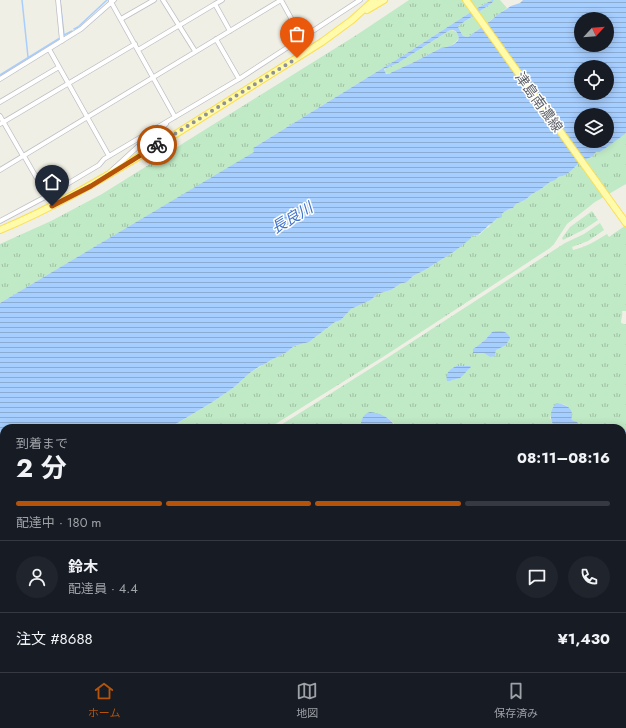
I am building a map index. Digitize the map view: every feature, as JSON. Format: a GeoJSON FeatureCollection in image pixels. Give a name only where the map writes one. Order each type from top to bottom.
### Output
{"type":"FeatureCollection","features":[{"type":"Feature","properties":{"kind":"main road"},"geometry":{"type":"LineString","coordinates":[[352,20],[374,0]]}},
{"type":"Feature","properties":{"kind":"main road"},"geometry":{"type":"LineString","coordinates":[[0,230],[42,212],[106,177],[315,46],[384,0]]}},
{"type":"Feature","properties":{"kind":"main road","name":"津島南濃線"},"geometry":{"type":"LineString","coordinates":[[466,0],[626,223]]}},
{"type":"Feature","properties":{"kind":"street"},"geometry":{"type":"LineString","coordinates":[[58,0],[62,41]]}},
{"type":"Feature","properties":{"kind":"street"},"geometry":{"type":"LineString","coordinates":[[121,19],[154,0]]}},
{"type":"Feature","properties":{"kind":"street"},"geometry":{"type":"LineString","coordinates":[[163,0],[195,51]]}},
{"type":"Feature","properties":{"kind":"street"},"geometry":{"type":"LineString","coordinates":[[138,50],[222,0]]}},
{"type":"Feature","properties":{"kind":"street"},"geometry":{"type":"LineString","coordinates":[[0,170],[280,0],[302,38]]}},
{"type":"Feature","properties":{"kind":"street"},"geometry":{"type":"LineString","coordinates":[[106,177],[114,167],[175,117],[239,78],[360,0]]}},
{"type":"Feature","properties":{"kind":"street"},"geometry":{"type":"LineString","coordinates":[[0,79],[81,29],[112,1],[175,117]]}},
{"type":"Feature","properties":{"kind":"street"},"geometry":{"type":"LineString","coordinates":[[215,4],[230,31]]}},
{"type":"Feature","properties":{"kind":"street"},"geometry":{"type":"LineString","coordinates":[[216,39],[239,78]]}},
{"type":"Feature","properties":{"kind":"street"},"geometry":{"type":"LineString","coordinates":[[2,123],[135,44]]}},
{"type":"Feature","properties":{"kind":"street"},"geometry":{"type":"LineString","coordinates":[[49,49],[110,156]]}},
{"type":"Feature","properties":{"kind":"street"},"geometry":{"type":"LineString","coordinates":[[0,102],[59,67]]}},
{"type":"Feature","properties":{"kind":"street"},"geometry":{"type":"LineString","coordinates":[[0,116],[2,123],[47,196]]}},
{"type":"Feature","properties":{"kind":"street"},"geometry":{"type":"LineString","coordinates":[[0,221],[47,196],[99,165],[110,156],[166,121],[175,117]]}},
{"type":"Feature","properties":{"kind":"green space"},"geometry":{"type":"Polygon","coordinates":[[[409,0],[492,0],[253,148],[255,152],[0,303],[0,244],[51,221],[102,194],[355,36],[409,0]]]}},
{"type":"Feature","properties":{"kind":"green space"},"geometry":{"type":"Polygon","coordinates":[[[494,0],[500,0],[507,8],[468,37],[463,36],[458,26],[492,3],[494,0]]]}},
{"type":"Feature","properties":{"kind":"green space"},"geometry":{"type":"Polygon","coordinates":[[[450,30],[456,32],[459,36],[454,44],[441,48],[389,74],[384,72],[386,68],[398,63],[450,30]]]}},
{"type":"Feature","properties":{"kind":"green space"},"geometry":{"type":"Polygon","coordinates":[[[626,132],[626,184],[595,202],[567,224],[550,248],[386,355],[275,424],[176,424],[233,388],[251,372],[287,352],[294,346],[309,342],[335,322],[341,320],[351,309],[371,300],[377,294],[391,290],[400,284],[407,282],[413,276],[455,251],[472,236],[479,235],[504,212],[513,208],[516,204],[525,200],[558,177],[563,176],[579,163],[605,148],[614,148],[615,140],[626,132]]]}},
{"type":"Feature","properties":{"kind":"green space"},"geometry":{"type":"Polygon","coordinates":[[[592,211],[598,220],[583,230],[563,240],[562,238],[570,227],[592,211]]]}},
{"type":"Feature","properties":{"kind":"green space"},"geometry":{"type":"Polygon","coordinates":[[[600,223],[604,230],[588,241],[572,247],[573,250],[591,244],[607,234],[609,237],[626,225],[626,311],[622,311],[621,323],[626,324],[626,424],[580,424],[572,420],[567,406],[563,404],[556,404],[550,418],[553,424],[394,424],[388,418],[362,419],[361,424],[282,424],[387,358],[565,243],[584,234],[600,223]],[[492,332],[476,347],[490,357],[496,353],[498,348],[501,348],[492,332]],[[456,366],[447,373],[455,378],[458,378],[469,368],[468,366],[456,366]]]}},
{"type":"Feature","properties":{"kind":"water","name":"長良川"},"geometry":{"type":"Polygon","coordinates":[[[492,0],[494,0],[492,3],[458,26],[463,36],[468,37],[500,13],[523,0],[626,0],[625,134],[614,142],[614,108],[574,108],[574,148],[606,148],[600,152],[596,152],[593,156],[579,163],[567,174],[558,177],[525,200],[516,204],[513,208],[504,212],[502,217],[497,218],[478,235],[472,236],[455,251],[413,276],[407,282],[400,284],[391,290],[377,294],[371,300],[351,309],[341,320],[335,322],[309,342],[294,346],[287,352],[260,366],[233,388],[176,424],[0,424],[0,303],[254,152],[253,148],[492,0]],[[450,30],[398,63],[384,69],[386,74],[389,74],[441,48],[454,44],[459,38],[455,31],[450,30]]]}},
{"type":"Feature","properties":{"kind":"water"},"geometry":{"type":"Polygon","coordinates":[[[501,331],[508,334],[510,338],[506,345],[496,350],[495,356],[490,357],[484,353],[473,353],[473,349],[485,340],[492,332],[501,331]]]}},
{"type":"Feature","properties":{"kind":"water"},"geometry":{"type":"Polygon","coordinates":[[[456,366],[471,367],[460,378],[447,381],[447,373],[456,366]]]}},
{"type":"Feature","properties":{"kind":"water"},"geometry":{"type":"Polygon","coordinates":[[[556,403],[568,407],[572,414],[572,420],[579,424],[553,424],[551,420],[552,409],[556,403]]]}},
{"type":"Feature","properties":{"kind":"water"},"geometry":{"type":"Polygon","coordinates":[[[370,412],[381,415],[392,421],[394,424],[361,424],[365,414],[370,412]]]}},
{"type":"Feature","properties":{"kind":"waterway"},"geometry":{"type":"LineString","coordinates":[[22,0],[28,57]]}},
{"type":"Feature","properties":{"kind":"waterway"},"geometry":{"type":"LineString","coordinates":[[60,0],[64,35],[72,31]]}},
{"type":"Feature","properties":{"kind":"waterway"},"geometry":{"type":"LineString","coordinates":[[74,29],[107,0]]}},
{"type":"Feature","properties":{"kind":"waterway"},"geometry":{"type":"LineString","coordinates":[[0,75],[60,38]]}},
{"type":"Feature","properties":{"kind":"way so far"},"geometry":{"type":"LineString","coordinates":[[157,145],[297,58]]}},
{"type":"Feature","properties":{"kind":"route"},"geometry":{"type":"LineString","coordinates":[[52,206],[91,186],[157,145]]}}]}
